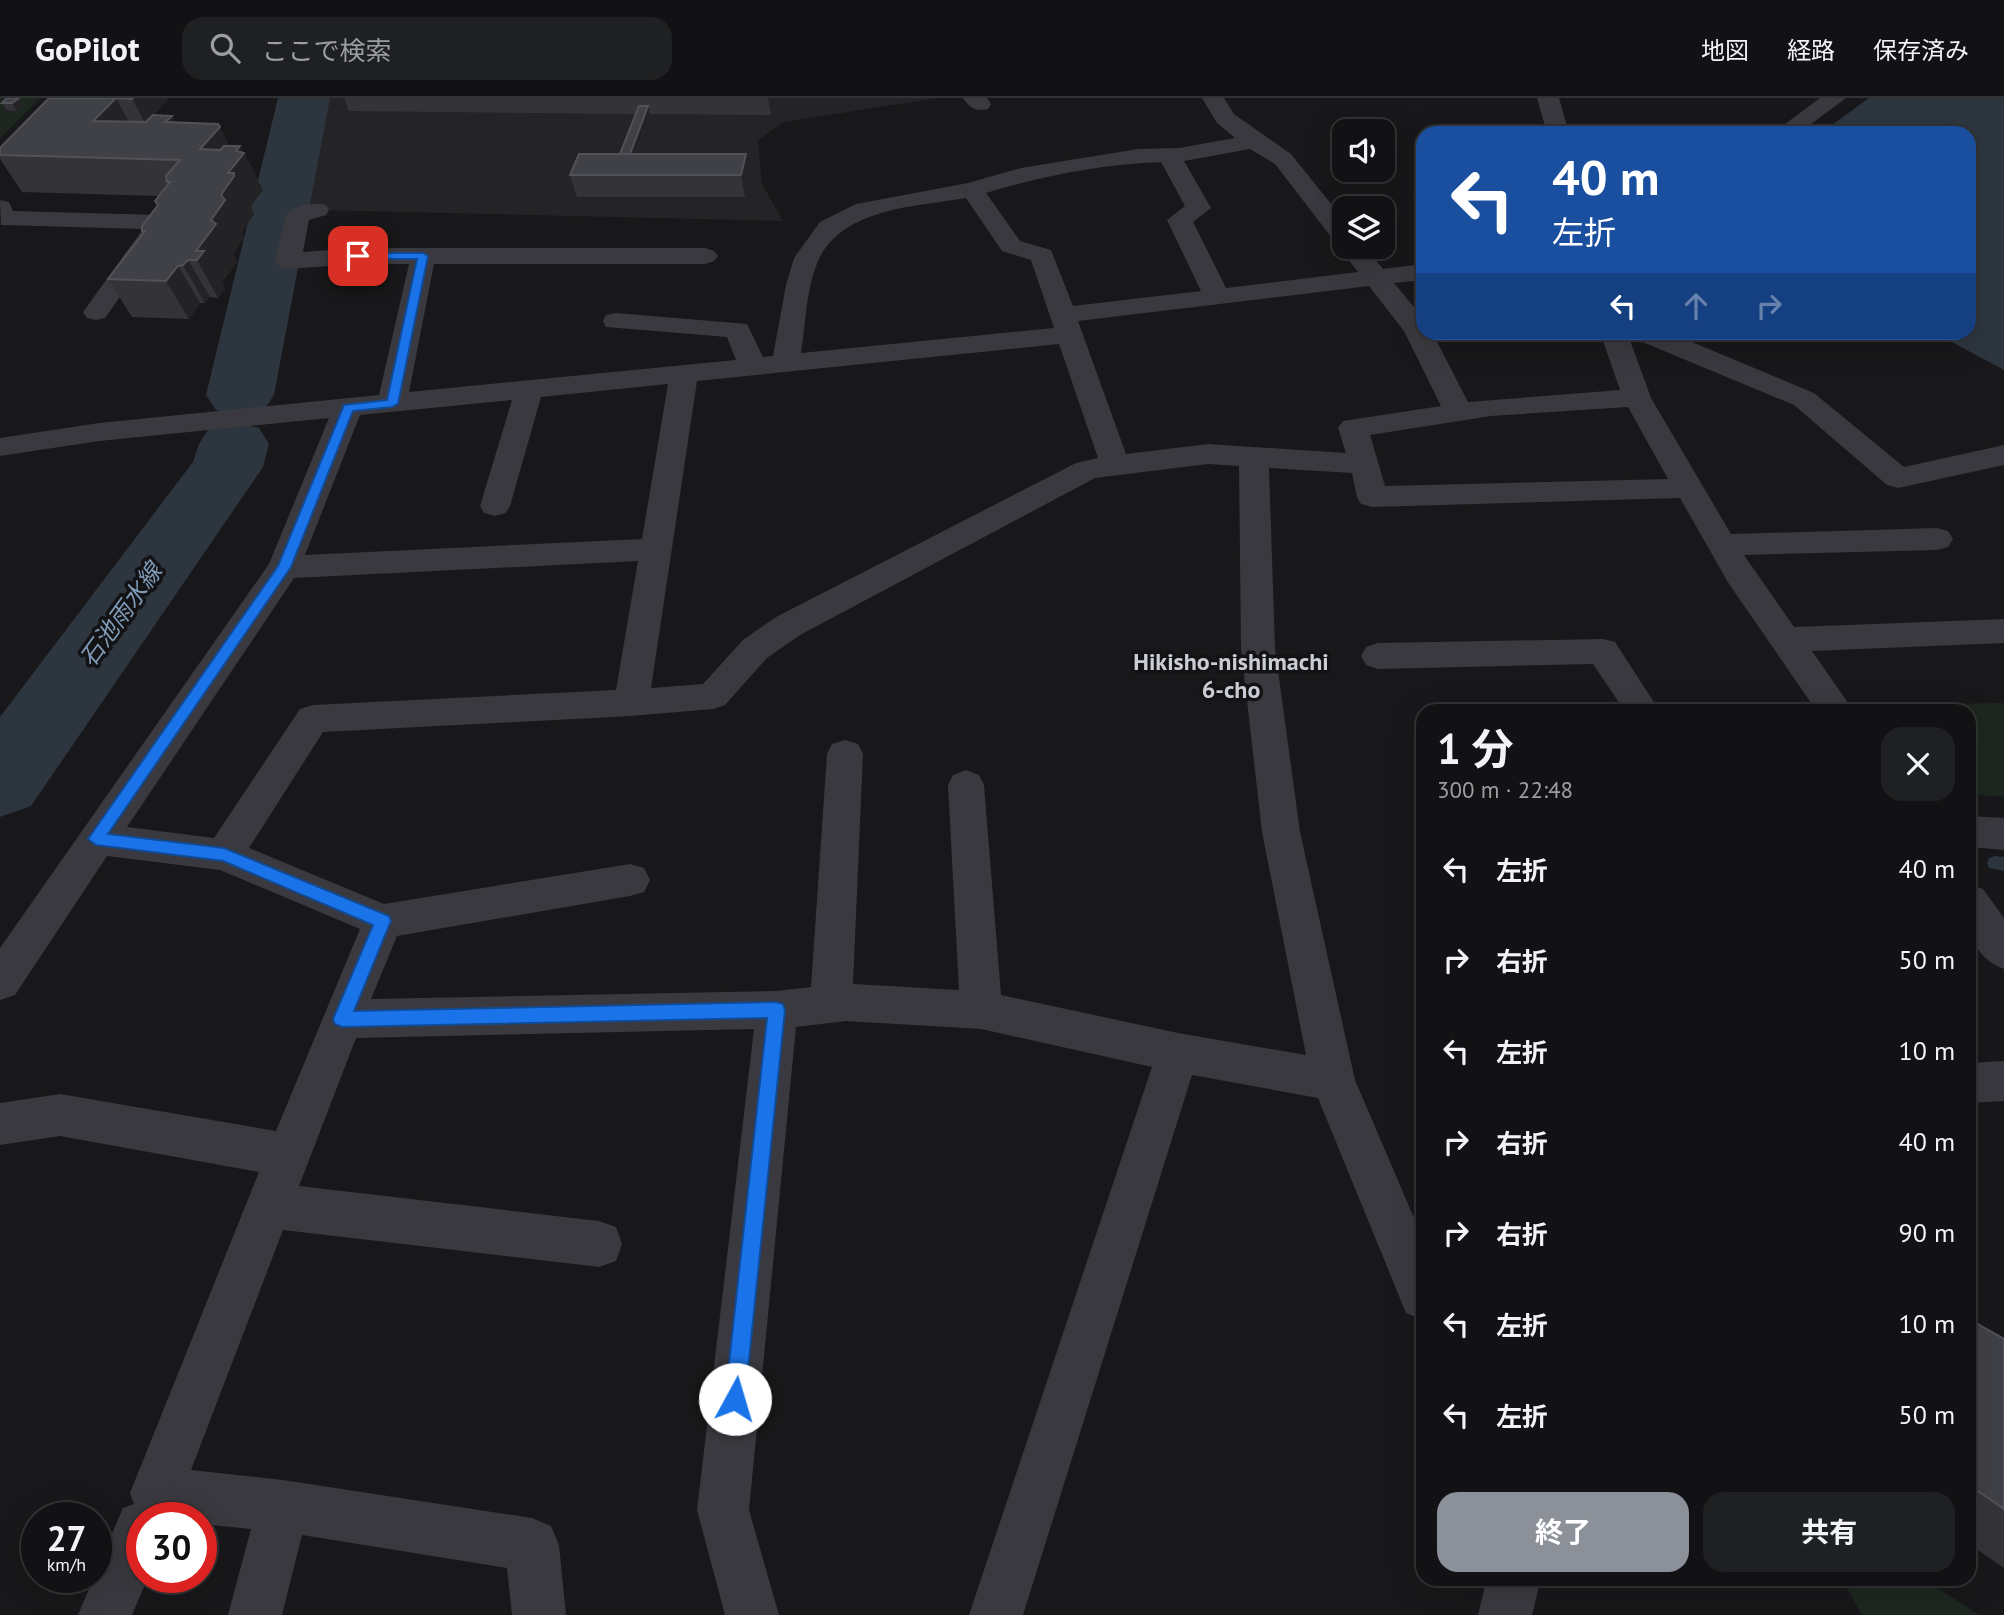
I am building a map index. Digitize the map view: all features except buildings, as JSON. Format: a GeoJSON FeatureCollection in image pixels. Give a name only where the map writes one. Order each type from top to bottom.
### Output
{"type":"FeatureCollection","features":[{"type":"Feature","properties":{"kind":"street"},"geometry":{"type":"LineString","coordinates":[[1213,98],[1225,118],[1283,159],[1332,222]]}},
{"type":"Feature","properties":{"kind":"street"},"geometry":{"type":"LineString","coordinates":[[1548,98],[1556,126]]}},
{"type":"Feature","properties":{"kind":"street"},"geometry":{"type":"LineString","coordinates":[[1794,126],[1835,98]]}},
{"type":"Feature","properties":{"kind":"street"},"geometry":{"type":"LineString","coordinates":[[785,365],[807,258],[829,227],[865,209],[972,190],[1021,175],[1138,156],[1174,155],[1254,141]]}},
{"type":"Feature","properties":{"kind":"street"},"geometry":{"type":"LineString","coordinates":[[1174,155],[1199,208],[1179,220],[1217,296]]}},
{"type":"Feature","properties":{"kind":"street"},"geometry":{"type":"LineString","coordinates":[[972,190],[1011,246],[1042,255],[1115,465]]}},
{"type":"Feature","properties":{"kind":"street"},"geometry":{"type":"LineString","coordinates":[[0,207],[1,218],[161,222],[96,312]]}},
{"type":"Feature","properties":{"kind":"street"},"geometry":{"type":"LineString","coordinates":[[317,210],[298,216],[288,261],[358,256],[705,256]]}},
{"type":"Feature","properties":{"kind":"street"},"geometry":{"type":"LineString","coordinates":[[392,404],[423,256]]}},
{"type":"Feature","properties":{"kind":"street"},"geometry":{"type":"LineString","coordinates":[[1361,259],[1416,328]]}},
{"type":"Feature","properties":{"kind":"street"},"geometry":{"type":"LineString","coordinates":[[1065,323],[1217,296],[1416,273]]}},
{"type":"Feature","properties":{"kind":"street"},"geometry":{"type":"LineString","coordinates":[[616,321],[737,330],[754,368]]}},
{"type":"Feature","properties":{"kind":"street"},"geometry":{"type":"LineString","coordinates":[[0,447],[99,432],[1059,336],[1065,323]]}},
{"type":"Feature","properties":{"kind":"street"},"geometry":{"type":"LineString","coordinates":[[1423,340],[1459,412]]}},
{"type":"Feature","properties":{"kind":"street"},"geometry":{"type":"LineString","coordinates":[[1616,340],[1637,398],[1740,576],[1831,704]]}},
{"type":"Feature","properties":{"kind":"street"},"geometry":{"type":"LineString","coordinates":[[1662,340],[1804,399],[1899,478],[2004,455]]}},
{"type":"Feature","properties":{"kind":"street"},"geometry":{"type":"LineString","coordinates":[[631,703],[684,375]]}},
{"type":"Feature","properties":{"kind":"street"},"geometry":{"type":"LineString","coordinates":[[495,506],[529,390]]}},
{"type":"Feature","properties":{"kind":"street"},"geometry":{"type":"LineString","coordinates":[[1637,398],[1491,407],[1353,428],[1366,464],[1371,497],[1689,488]]}},
{"type":"Feature","properties":{"kind":"street"},"geometry":{"type":"LineString","coordinates":[[0,982],[284,567],[348,408]]}},
{"type":"Feature","properties":{"kind":"street"},"geometry":{"type":"LineString","coordinates":[[224,855],[313,719],[631,703],[713,696],[755,649],[788,626],[1087,470],[1209,454],[1366,464]]}},
{"type":"Feature","properties":{"kind":"street"},"geometry":{"type":"LineString","coordinates":[[1254,457],[1258,648],[1279,819],[1333,1080],[1416,1279]]}},
{"type":"Feature","properties":{"kind":"street"},"geometry":{"type":"LineString","coordinates":[[1722,545],[1937,539]]}},
{"type":"Feature","properties":{"kind":"street"},"geometry":{"type":"LineString","coordinates":[[284,567],[656,549]]}},
{"type":"Feature","properties":{"kind":"street"},"geometry":{"type":"LineString","coordinates":[[1785,640],[2004,631]]}},
{"type":"Feature","properties":{"kind":"street"},"geometry":{"type":"LineString","coordinates":[[1378,656],[1603,651],[1638,704]]}},
{"type":"Feature","properties":{"kind":"street"},"geometry":{"type":"LineString","coordinates":[[831,1004],[845,754]]}},
{"type":"Feature","properties":{"kind":"street"},"geometry":{"type":"LineString","coordinates":[[966,785],[981,1010]]}},
{"type":"Feature","properties":{"kind":"street"},"geometry":{"type":"LineString","coordinates":[[1976,832],[2004,834]]}},
{"type":"Feature","properties":{"kind":"street"},"geometry":{"type":"LineString","coordinates":[[96,839],[224,855],[383,921],[630,880]]}},
{"type":"Feature","properties":{"kind":"street"},"geometry":{"type":"LineString","coordinates":[[1976,911],[2004,951]]}},
{"type":"Feature","properties":{"kind":"street"},"geometry":{"type":"LineString","coordinates":[[152,1502],[288,1154],[383,921]]}},
{"type":"Feature","properties":{"kind":"street"},"geometry":{"type":"LineString","coordinates":[[342,1019],[776,1010],[846,1002],[981,1010],[1178,1053],[1333,1080]]}},
{"type":"Feature","properties":{"kind":"street"},"geometry":{"type":"LineString","coordinates":[[752,1615],[723,1510],[776,1010]]}},
{"type":"Feature","properties":{"kind":"street"},"geometry":{"type":"LineString","coordinates":[[996,1615],[1178,1053]]}},
{"type":"Feature","properties":{"kind":"street"},"geometry":{"type":"LineString","coordinates":[[1976,1083],[2004,1081]]}},
{"type":"Feature","properties":{"kind":"street"},"geometry":{"type":"LineString","coordinates":[[0,1124],[61,1115],[288,1154]]}},
{"type":"Feature","properties":{"kind":"street"},"geometry":{"type":"LineString","coordinates":[[268,1205],[599,1244]]}},
{"type":"Feature","properties":{"kind":"street"},"geometry":{"type":"LineString","coordinates":[[217,1509],[283,1506],[532,1545],[539,1615]]}},
{"type":"Feature","properties":{"kind":"street"},"geometry":{"type":"LineString","coordinates":[[255,1615],[283,1506]]}},
{"type":"Feature","properties":{"kind":"street"},"geometry":{"type":"LineString","coordinates":[[105,1615],[126,1565]]}},
{"type":"Feature","properties":{"kind":"street"},"geometry":{"type":"LineString","coordinates":[[1505,1615],[1512,1586]]}},
{"type":"Feature","properties":{"kind":"shaded area"},"geometry":{"type":"Polygon","coordinates":[[[0,98],[41,98],[0,138],[0,98]]]}},
{"type":"Feature","properties":{"kind":"shaded area"},"geometry":{"type":"Polygon","coordinates":[[[320,98],[937,98],[784,122],[758,140],[762,184],[783,221],[317,210],[301,205],[320,98]]]}},
{"type":"Feature","properties":{"kind":"shaded area"},"geometry":{"type":"Polygon","coordinates":[[[1869,98],[2004,98],[2004,370],[1948,340],[1976,340],[1976,126],[1831,126],[1869,98]]]}},
{"type":"Feature","properties":{"kind":"shaded area"},"geometry":{"type":"Polygon","coordinates":[[[2004,703],[2004,797],[1976,795],[1976,704],[1934,704],[2004,703]]]}},
{"type":"Feature","properties":{"kind":"shaded area"},"geometry":{"type":"Polygon","coordinates":[[[1846,1586],[1935,1586],[1979,1615],[1862,1615],[1846,1586]]]}},
{"type":"Feature","properties":{"kind":"waterway","name":"石池雨水線"},"geometry":{"type":"LineString","coordinates":[[240,395],[304,98]]}},
{"type":"Feature","properties":{"kind":"waterway","name":"石池雨水線"},"geometry":{"type":"LineString","coordinates":[[0,782],[227,467],[234,444]]}},
{"type":"Feature","properties":{"kind":"waterway"},"geometry":{"type":"LineString","coordinates":[[1995,863],[2004,864]]}},
{"type":"Feature","properties":{"kind":"district","name":"Hikisho-nishimachi 6-cho"},"geometry":{"type":"Point","coordinates":[1231,676]}},
{"type":"Feature","properties":{"kind":"route"},"geometry":{"type":"LineString","coordinates":[[358,256],[423,256],[392,404],[348,408],[284,567],[96,839],[224,855],[383,921],[342,1019],[776,1010],[735,1399]]}}]}
